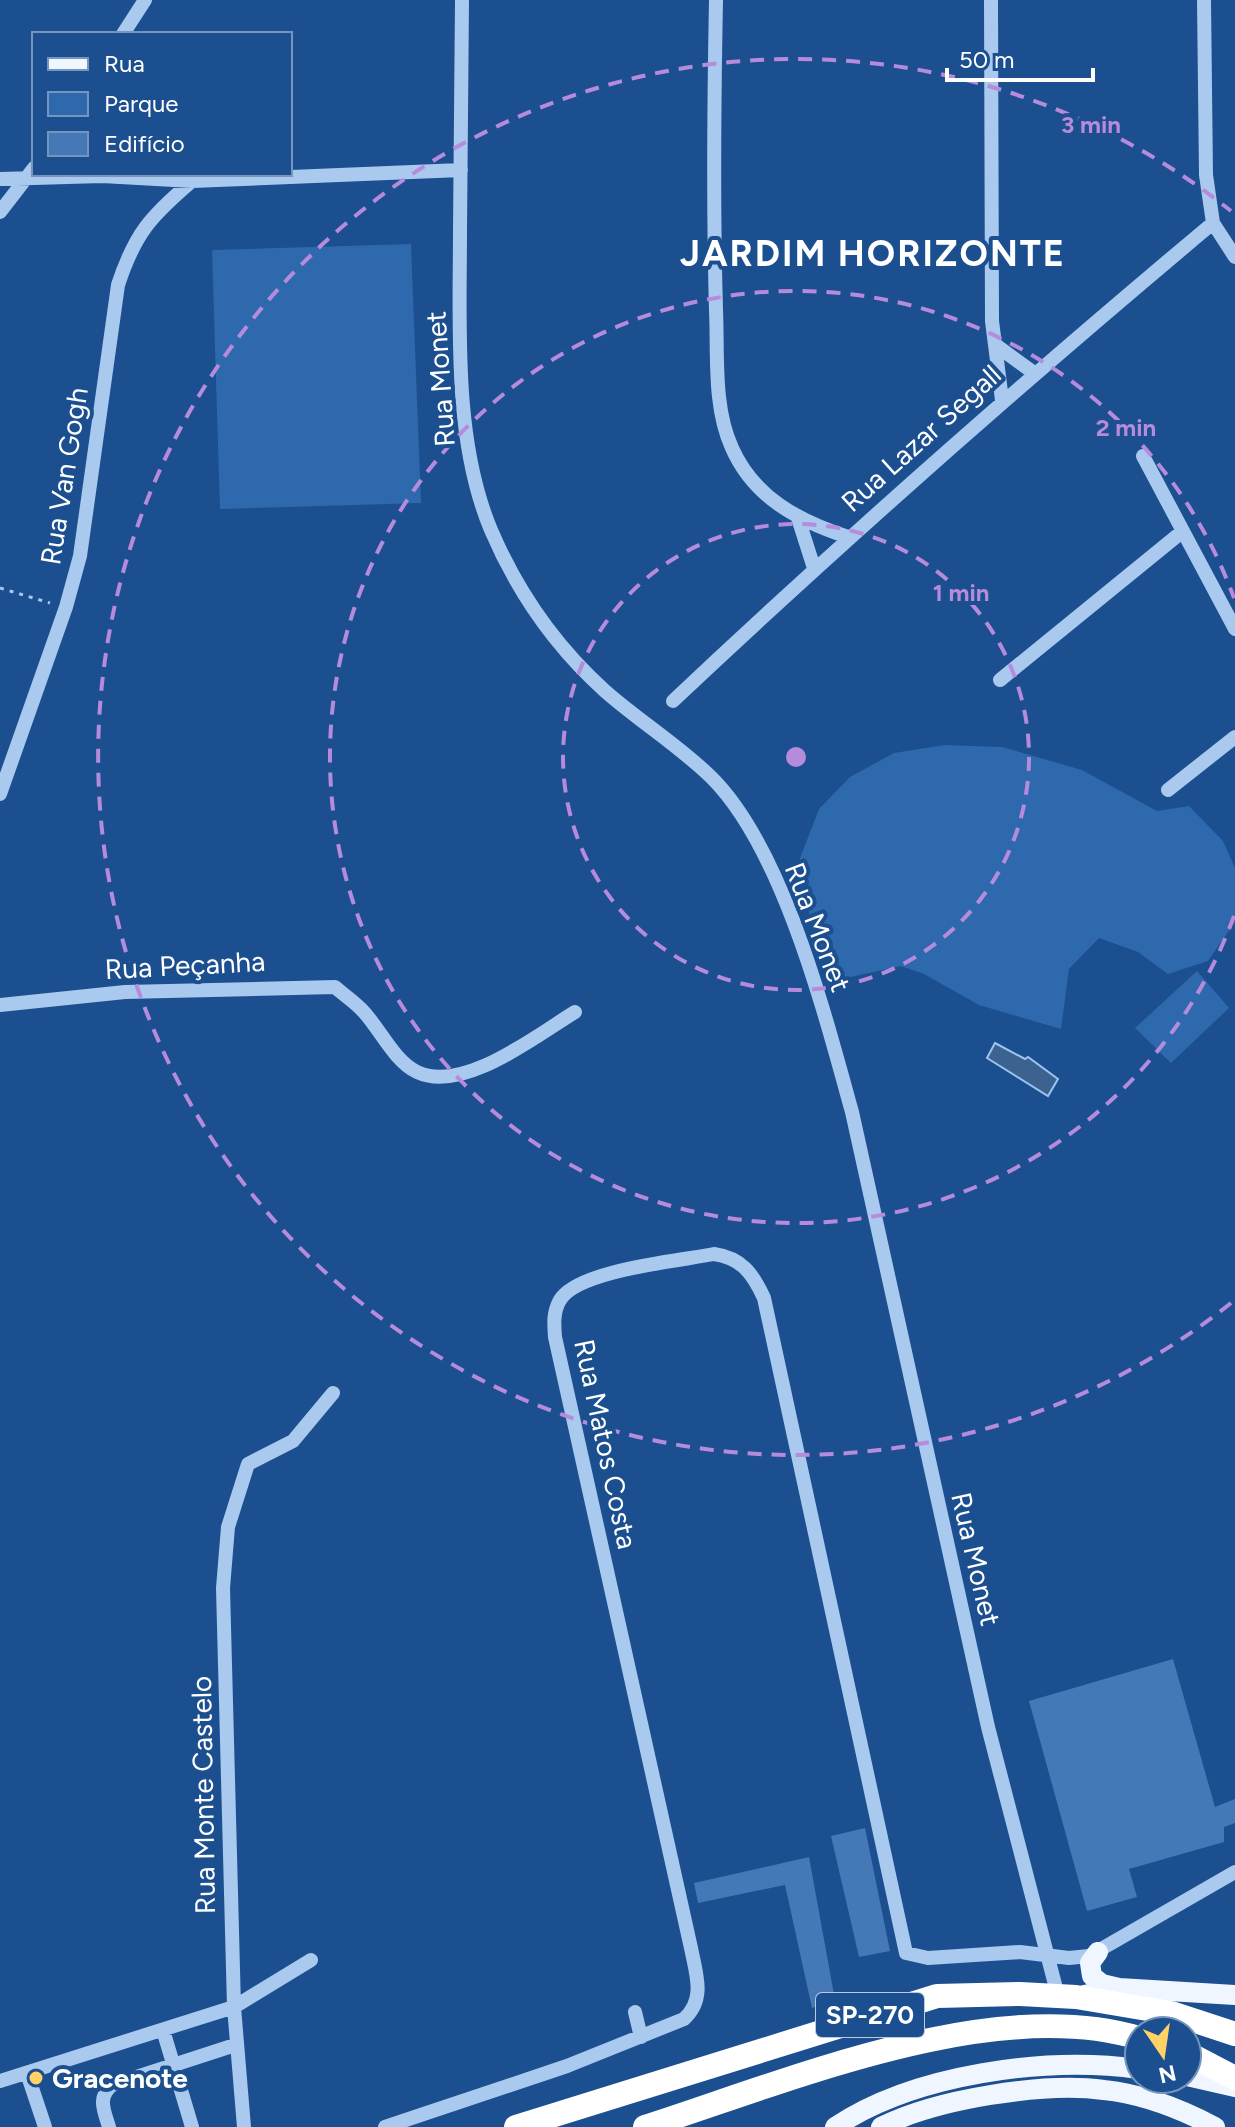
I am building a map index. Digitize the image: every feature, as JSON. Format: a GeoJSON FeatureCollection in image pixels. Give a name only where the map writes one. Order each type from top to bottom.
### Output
{"type":"FeatureCollection","features":[{"type":"Feature","properties":{"kind":"highway","name":"SP-270"},"geometry":{"type":"LineString","coordinates":[[516,2127],[937,1996],[1067,1996],[1171,2013],[1235,2034]]}},
{"type":"Feature","properties":{"kind":"highway","name":"SP-270"},"geometry":{"type":"LineString","coordinates":[[645,2127],[926,2039],[997,2028],[1040,2028],[1123,2036]]}},
{"type":"Feature","properties":{"kind":"highway"},"geometry":{"type":"LineString","coordinates":[[1203,2061],[1235,2078]]}},
{"type":"Feature","properties":{"kind":"main road"},"geometry":{"type":"LineString","coordinates":[[1098,1952],[1090,1963],[1092,1976],[1102,1984],[1119,1988],[1235,1995]]}},
{"type":"Feature","properties":{"kind":"main road"},"geometry":{"type":"LineString","coordinates":[[1067,1996],[1119,1988]]}},
{"type":"Feature","properties":{"kind":"main road"},"geometry":{"type":"LineString","coordinates":[[835,2127],[884,2101],[973,2077],[1054,2065],[1123,2068]]}},
{"type":"Feature","properties":{"kind":"main road"},"geometry":{"type":"LineString","coordinates":[[1203,2080],[1235,2087]]}},
{"type":"Feature","properties":{"kind":"main road"},"geometry":{"type":"LineString","coordinates":[[881,2127],[903,2116],[959,2101],[1011,2093],[1103,2089],[1155,2101],[1215,2127]]}},
{"type":"Feature","properties":{"kind":"street"},"geometry":{"type":"LineString","coordinates":[[124,32],[145,0]]}},
{"type":"Feature","properties":{"kind":"street","name":"Rua Monet"},"geometry":{"type":"LineString","coordinates":[[462,0],[459,357],[479,494],[491,530],[518,584],[540,618],[577,664],[606,691],[711,777],[737,809],[779,892],[834,1046],[852,1112],[988,1727],[1047,1954],[1067,1996]]}},
{"type":"Feature","properties":{"kind":"street"},"geometry":{"type":"LineString","coordinates":[[716,0],[713,184],[718,383],[724,421],[731,448],[746,474],[773,503],[798,518],[848,537]]}},
{"type":"Feature","properties":{"kind":"street"},"geometry":{"type":"LineString","coordinates":[[991,0],[991,291],[997,378],[1002,400]]}},
{"type":"Feature","properties":{"kind":"street"},"geometry":{"type":"LineString","coordinates":[[1204,0],[1204,115],[1213,223],[1235,257]]}},
{"type":"Feature","properties":{"kind":"street"},"geometry":{"type":"LineString","coordinates":[[102,176],[192,181],[461,170]]}},
{"type":"Feature","properties":{"kind":"street"},"geometry":{"type":"LineString","coordinates":[[0,179],[31,173]]}},
{"type":"Feature","properties":{"kind":"street"},"geometry":{"type":"LineString","coordinates":[[0,212],[31,173]]}},
{"type":"Feature","properties":{"kind":"street","name":"Rua Van Gogh"},"geometry":{"type":"LineString","coordinates":[[0,794],[66,607],[86,527],[118,285],[130,246],[159,209],[192,181]]}},
{"type":"Feature","properties":{"kind":"street","name":"Rua Lazar Segall"},"geometry":{"type":"LineString","coordinates":[[673,701],[814,568],[1002,400],[1213,223]]}},
{"type":"Feature","properties":{"kind":"street"},"geometry":{"type":"LineString","coordinates":[[997,346],[1034,373]]}},
{"type":"Feature","properties":{"kind":"street"},"geometry":{"type":"LineString","coordinates":[[1143,456],[1235,629]]}},
{"type":"Feature","properties":{"kind":"street"},"geometry":{"type":"LineString","coordinates":[[798,518],[814,568]]}},
{"type":"Feature","properties":{"kind":"street"},"geometry":{"type":"LineString","coordinates":[[1000,680],[1183,531]]}},
{"type":"Feature","properties":{"kind":"street"},"geometry":{"type":"LineString","coordinates":[[1168,790],[1235,737]]}},
{"type":"Feature","properties":{"kind":"street","name":"Rua Peçanha"},"geometry":{"type":"LineString","coordinates":[[0,1005],[125,992],[315,985],[335,987],[363,1011],[398,1055],[417,1072],[443,1076],[480,1069],[575,1012]]}},
{"type":"Feature","properties":{"kind":"street","name":"Rua Matos Costa"},"geometry":{"type":"LineString","coordinates":[[385,2127],[567,2066],[641,2037],[684,2019],[697,2004],[698,1990],[555,1337],[554,1314],[561,1298],[577,1285],[597,1278],[714,1254],[731,1256],[746,1267],[764,1298],[902,1944],[906,1953],[914,1957],[1005,1952],[1047,1954]]}},
{"type":"Feature","properties":{"kind":"street","name":"Rua Monte Castelo"},"geometry":{"type":"LineString","coordinates":[[244,2127],[235,2045],[223,1588],[228,1527],[248,1464],[293,1441],[333,1393]]}},
{"type":"Feature","properties":{"kind":"street"},"geometry":{"type":"LineString","coordinates":[[1047,1954],[1069,1958],[1098,1952],[1235,1872]]}},
{"type":"Feature","properties":{"kind":"street"},"geometry":{"type":"LineString","coordinates":[[0,2081],[234,2007],[311,1960]]}},
{"type":"Feature","properties":{"kind":"street"},"geometry":{"type":"LineString","coordinates":[[635,2012],[641,2037]]}},
{"type":"Feature","properties":{"kind":"street"},"geometry":{"type":"LineString","coordinates":[[163,2030],[192,2127]]}},
{"type":"Feature","properties":{"kind":"street"},"geometry":{"type":"LineString","coordinates":[[109,2127],[102,2102],[104,2092],[112,2085],[235,2045]]}},
{"type":"Feature","properties":{"kind":"street"},"geometry":{"type":"LineString","coordinates":[[27,2073],[45,2127]]}},
{"type":"Feature","properties":{"kind":"path"},"geometry":{"type":"LineString","coordinates":[[0,588],[66,607]]}},
{"type":"Feature","properties":{"kind":"green space"},"geometry":{"type":"Polygon","coordinates":[[[411,244],[421,503],[220,509],[212,250],[411,244]]]}},
{"type":"Feature","properties":{"kind":"green space"},"geometry":{"type":"Polygon","coordinates":[[[945,745],[1002,747],[1082,770],[1157,811],[1189,806],[1223,841],[1235,868],[1235,922],[1208,961],[1168,974],[1138,952],[1099,938],[1069,969],[1061,1029],[979,1005],[924,974],[901,966],[832,981],[795,871],[819,809],[850,777],[894,753],[945,745]]]}},
{"type":"Feature","properties":{"kind":"green space"},"geometry":{"type":"Polygon","coordinates":[[[1197,971],[1229,1008],[1171,1063],[1135,1028],[1197,971]]]}},
{"type":"Feature","properties":{"kind":"shaded area"},"geometry":{"type":"Polygon","coordinates":[[[995,1043],[1025,1059],[1028,1057],[1058,1079],[1048,1096],[987,1058],[995,1043]]]}},
{"type":"Feature","properties":{"kind":"building"},"geometry":{"type":"Polygon","coordinates":[[[1173,1659],[1215,1807],[1235,1799],[1235,1823],[1224,1827],[1224,1842],[1129,1869],[1137,1897],[1087,1911],[1029,1701],[1173,1659]]]}},
{"type":"Feature","properties":{"kind":"building"},"geometry":{"type":"Polygon","coordinates":[[[865,1828],[890,1951],[859,1957],[831,1836],[865,1828]]]}},
{"type":"Feature","properties":{"kind":"building"},"geometry":{"type":"Polygon","coordinates":[[[809,1857],[835,2000],[812,2008],[785,1885],[698,1903],[694,1883],[809,1857]]]}},
{"type":"Feature","properties":{"kind":"place","name":"Gracenote"},"geometry":{"type":"Point","coordinates":[36,2078]}},
{"type":"Feature","properties":{"kind":"district","name":"JARDIM HORIZONTE"},"geometry":{"type":"Point","coordinates":[873,253]}}]}
